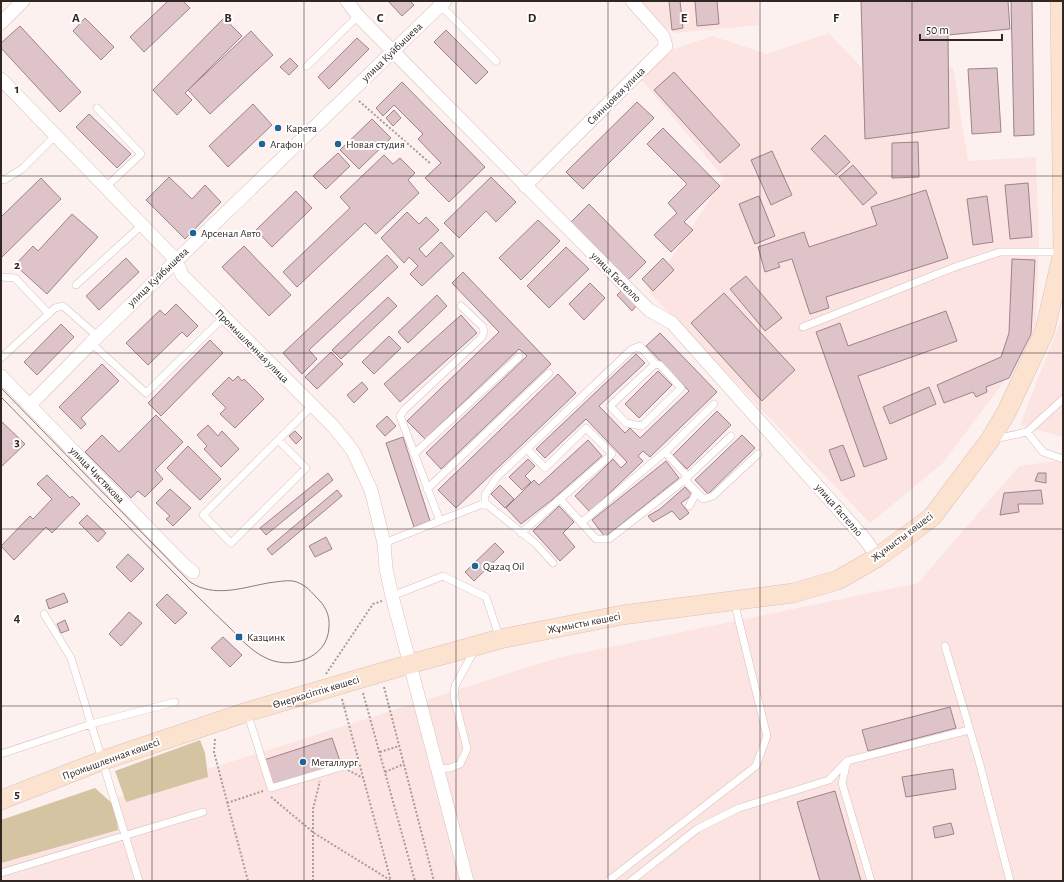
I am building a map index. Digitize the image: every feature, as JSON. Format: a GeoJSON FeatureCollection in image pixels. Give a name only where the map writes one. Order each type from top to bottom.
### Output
{"type":"FeatureCollection","features":[{"type":"Feature","properties":{"kind":"main road","name":"Жұмысты көшесі"},"geometry":{"type":"LineString","coordinates":[[410,664],[500,639],[622,616],[793,593],[838,580],[878,557],[932,517],[990,440],[1007,411],[1045,330],[1063,252],[1060,1]]}},
{"type":"Feature","properties":{"kind":"main road","name":"Өнеркәсіптік көшесі"},"geometry":{"type":"LineString","coordinates":[[222,721],[247,712],[410,664]]}},
{"type":"Feature","properties":{"kind":"main road","name":"Промышленная көшесі"},"geometry":{"type":"LineString","coordinates":[[1,800],[101,761],[222,721]]}},
{"type":"Feature","properties":{"kind":"street"},"geometry":{"type":"LineString","coordinates":[[1,23],[24,1]]}},
{"type":"Feature","properties":{"kind":"street","name":"улица Гастелло"},"geometry":{"type":"LineString","coordinates":[[347,1],[358,16],[393,52],[649,310],[672,323],[864,538],[878,557]]}},
{"type":"Feature","properties":{"kind":"street","name":"Свинцовая улица"},"geometry":{"type":"LineString","coordinates":[[525,186],[666,46],[663,36],[632,1]]}},
{"type":"Feature","properties":{"kind":"street","name":"улица Куйбышева"},"geometry":{"type":"LineString","coordinates":[[30,405],[94,339],[349,92],[393,52],[440,2]]}},
{"type":"Feature","properties":{"kind":"street","name":"Промышленная улица"},"geometry":{"type":"LineString","coordinates":[[1,78],[143,224],[176,260],[182,275],[333,426],[353,451],[371,490],[384,543],[386,569],[392,596],[467,881]]}},
{"type":"Feature","properties":{"kind":"street","name":"улица Чистякова"},"geometry":{"type":"LineString","coordinates":[[1,376],[184,565],[193,572]]}},
{"type":"Feature","properties":{"kind":"lane"},"geometry":{"type":"LineString","coordinates":[[440,2],[496,61]]}},
{"type":"Feature","properties":{"kind":"lane"},"geometry":{"type":"LineString","coordinates":[[307,66],[358,16]]}},
{"type":"Feature","properties":{"kind":"lane"},"geometry":{"type":"LineString","coordinates":[[97,108],[141,154],[106,187]]}},
{"type":"Feature","properties":{"kind":"lane"},"geometry":{"type":"LineString","coordinates":[[1,179],[4,180],[22,170],[56,135]]}},
{"type":"Feature","properties":{"kind":"lane"},"geometry":{"type":"LineString","coordinates":[[76,285],[143,224]]}},
{"type":"Feature","properties":{"kind":"lane"},"geometry":{"type":"LineString","coordinates":[[803,327],[955,267],[1000,252],[1063,252]]}},
{"type":"Feature","properties":{"kind":"lane"},"geometry":{"type":"LineString","coordinates":[[1,277],[15,278],[49,314]]}},
{"type":"Feature","properties":{"kind":"lane"},"geometry":{"type":"LineString","coordinates":[[1,358],[55,308],[63,306],[146,393],[224,317]]}},
{"type":"Feature","properties":{"kind":"lane"},"geometry":{"type":"LineString","coordinates":[[440,521],[400,416],[404,410],[481,338],[484,332],[483,327],[461,306]]}},
{"type":"Feature","properties":{"kind":"lane"},"geometry":{"type":"LineString","coordinates":[[485,503],[485,495],[497,477],[632,349],[640,346],[655,364],[660,365],[681,388],[642,426],[626,423],[610,406],[655,364]]}},
{"type":"Feature","properties":{"kind":"lane"},"geometry":{"type":"LineString","coordinates":[[414,454],[519,357]]}},
{"type":"Feature","properties":{"kind":"lane"},"geometry":{"type":"LineString","coordinates":[[427,488],[549,373]]}},
{"type":"Feature","properties":{"kind":"lane"},"geometry":{"type":"LineString","coordinates":[[990,440],[1027,432],[1063,399]]}},
{"type":"Feature","properties":{"kind":"lane"},"geometry":{"type":"LineString","coordinates":[[581,523],[664,452],[714,404]]}},
{"type":"Feature","properties":{"kind":"lane"},"geometry":{"type":"LineString","coordinates":[[278,440],[306,468],[231,543],[203,515],[278,440],[312,406]]}},
{"type":"Feature","properties":{"kind":"lane"},"geometry":{"type":"LineString","coordinates":[[522,532],[612,454],[586,428],[545,468],[527,449]]}},
{"type":"Feature","properties":{"kind":"lane"},"geometry":{"type":"LineString","coordinates":[[1027,432],[1043,452],[1063,459]]}},
{"type":"Feature","properties":{"kind":"lane"},"geometry":{"type":"LineString","coordinates":[[560,499],[596,539],[609,539],[686,478],[731,436]]}},
{"type":"Feature","properties":{"kind":"lane"},"geometry":{"type":"LineString","coordinates":[[664,452],[704,499],[713,496],[758,454]]}},
{"type":"Feature","properties":{"kind":"lane"},"geometry":{"type":"LineString","coordinates":[[689,506],[697,492]]}},
{"type":"Feature","properties":{"kind":"lane"},"geometry":{"type":"LineString","coordinates":[[384,543],[485,503]]}},
{"type":"Feature","properties":{"kind":"lane"},"geometry":{"type":"LineString","coordinates":[[485,503],[522,532],[554,562]]}},
{"type":"Feature","properties":{"kind":"lane"},"geometry":{"type":"LineString","coordinates":[[392,596],[443,576],[486,597],[500,639]]}},
{"type":"Feature","properties":{"kind":"lane"},"geometry":{"type":"LineString","coordinates":[[608,881],[756,766],[767,736],[734,601]]}},
{"type":"Feature","properties":{"kind":"lane"},"geometry":{"type":"LineString","coordinates":[[44,614],[71,658],[101,761],[139,881]]}},
{"type":"Feature","properties":{"kind":"lane"},"geometry":{"type":"LineString","coordinates":[[438,769],[450,768],[460,764],[468,749],[454,697],[455,686],[477,646]]}},
{"type":"Feature","properties":{"kind":"lane"},"geometry":{"type":"LineString","coordinates":[[945,646],[1010,881]]}},
{"type":"Feature","properties":{"kind":"lane"},"geometry":{"type":"LineString","coordinates":[[1,754],[90,724],[175,702]]}},
{"type":"Feature","properties":{"kind":"lane"},"geometry":{"type":"LineString","coordinates":[[247,712],[270,792],[323,772],[341,767]]}},
{"type":"Feature","properties":{"kind":"lane"},"geometry":{"type":"LineString","coordinates":[[631,881],[697,829],[739,808],[828,780],[847,761],[969,730]]}},
{"type":"Feature","properties":{"kind":"lane"},"geometry":{"type":"LineString","coordinates":[[847,761],[842,783],[871,881]]}},
{"type":"Feature","properties":{"kind":"lane"},"geometry":{"type":"LineString","coordinates":[[1,873],[125,837],[203,812]]}},
{"type":"Feature","properties":{"kind":"path"},"geometry":{"type":"LineString","coordinates":[[349,92],[431,164]]}},
{"type":"Feature","properties":{"kind":"path"},"geometry":{"type":"LineString","coordinates":[[313,693],[373,604],[392,596]]}},
{"type":"Feature","properties":{"kind":"path"},"geometry":{"type":"LineString","coordinates":[[380,673],[434,881]]}},
{"type":"Feature","properties":{"kind":"path"},"geometry":{"type":"LineString","coordinates":[[359,679],[415,881]]}},
{"type":"Feature","properties":{"kind":"path"},"geometry":{"type":"LineString","coordinates":[[338,685],[391,881]]}},
{"type":"Feature","properties":{"kind":"path"},"geometry":{"type":"LineString","coordinates":[[222,721],[215,737],[214,752],[248,881]]}},
{"type":"Feature","properties":{"kind":"path"},"geometry":{"type":"LineString","coordinates":[[380,752],[399,746]]}},
{"type":"Feature","properties":{"kind":"path"},"geometry":{"type":"LineString","coordinates":[[385,772],[404,764]]}},
{"type":"Feature","properties":{"kind":"path"},"geometry":{"type":"LineString","coordinates":[[341,767],[363,778]]}},
{"type":"Feature","properties":{"kind":"path"},"geometry":{"type":"LineString","coordinates":[[313,881],[313,809],[323,772]]}},
{"type":"Feature","properties":{"kind":"path"},"geometry":{"type":"LineString","coordinates":[[227,803],[270,792],[314,833],[391,881]]}},
{"type":"Feature","properties":{"kind":"shaded area"},"geometry":{"type":"Polygon","coordinates":[[[638,1],[758,1],[759,25],[676,33],[658,23],[638,1]]]}},
{"type":"Feature","properties":{"kind":"shaded area"},"geometry":{"type":"Polygon","coordinates":[[[829,33],[872,79],[953,67],[968,161],[1036,157],[1039,244],[1036,324],[1009,375],[942,464],[870,523],[649,292],[724,178],[640,78],[663,53],[712,36],[767,54],[829,33]]]}},
{"type":"Feature","properties":{"kind":"shaded area"},"geometry":{"type":"Polygon","coordinates":[[[1063,315],[1063,437],[1020,425],[1063,315]]]}},
{"type":"Feature","properties":{"kind":"shaded area"},"geometry":{"type":"Polygon","coordinates":[[[1063,460],[1063,881],[1,881],[1,835],[557,658],[918,583],[1019,466],[1063,460]]]}},
{"type":"Feature","properties":{"kind":"shaded area"},"geometry":{"type":"Polygon","coordinates":[[[200,740],[205,753],[208,777],[126,802],[115,771],[200,740]]]}},
{"type":"Feature","properties":{"kind":"shaded area"},"geometry":{"type":"Polygon","coordinates":[[[95,788],[115,806],[118,830],[1,863],[1,820],[95,788]]]}},
{"type":"Feature","properties":{"kind":"building"},"geometry":{"type":"Polygon","coordinates":[[[168,1],[183,1],[190,8],[144,52],[130,37],[168,1]]]}},
{"type":"Feature","properties":{"kind":"building"},"geometry":{"type":"Polygon","coordinates":[[[388,1],[410,1],[414,5],[402,16],[388,1]]]}},
{"type":"Feature","properties":{"kind":"building"},"geometry":{"type":"Polygon","coordinates":[[[669,1],[680,1],[683,28],[672,30],[669,1]]]}},
{"type":"Feature","properties":{"kind":"building"},"geometry":{"type":"Polygon","coordinates":[[[695,1],[717,1],[719,24],[697,26],[695,1]]]}},
{"type":"Feature","properties":{"kind":"building"},"geometry":{"type":"Polygon","coordinates":[[[861,1],[1008,1],[1010,29],[948,35],[949,128],[865,139],[861,1]]]}},
{"type":"Feature","properties":{"kind":"building"},"geometry":{"type":"Polygon","coordinates":[[[1011,1],[1032,1],[1034,135],[1014,136],[1011,1]]]}},
{"type":"Feature","properties":{"kind":"building"},"geometry":{"type":"Polygon","coordinates":[[[85,18],[114,47],[101,60],[73,31],[85,18]]]}},
{"type":"Feature","properties":{"kind":"building"},"geometry":{"type":"Polygon","coordinates":[[[224,18],[242,36],[185,93],[192,100],[177,115],[153,90],[224,18]]]}},
{"type":"Feature","properties":{"kind":"building"},"geometry":{"type":"Polygon","coordinates":[[[20,26],[81,92],[60,112],[1,48],[1,43],[20,26]]]}},
{"type":"Feature","properties":{"kind":"building"},"geometry":{"type":"Polygon","coordinates":[[[446,30],[488,72],[476,84],[434,42],[446,30]]]}},
{"type":"Feature","properties":{"kind":"building"},"geometry":{"type":"Polygon","coordinates":[[[251,31],[273,55],[210,114],[188,90],[251,31]]]}},
{"type":"Feature","properties":{"kind":"building"},"geometry":{"type":"Polygon","coordinates":[[[357,38],[369,49],[329,89],[318,77],[357,38]]]}},
{"type":"Feature","properties":{"kind":"building"},"geometry":{"type":"Polygon","coordinates":[[[290,58],[298,66],[289,75],[280,67],[290,58]]]}},
{"type":"Feature","properties":{"kind":"building"},"geometry":{"type":"Polygon","coordinates":[[[997,68],[1001,132],[972,134],[968,69],[997,68]]]}},
{"type":"Feature","properties":{"kind":"building"},"geometry":{"type":"Polygon","coordinates":[[[674,72],[740,145],[720,163],[654,90],[674,72]]]}},
{"type":"Feature","properties":{"kind":"building"},"geometry":{"type":"Polygon","coordinates":[[[402,82],[485,167],[449,202],[425,178],[441,163],[418,139],[423,134],[394,105],[383,116],[376,108],[402,82]]]}},
{"type":"Feature","properties":{"kind":"building"},"geometry":{"type":"Polygon","coordinates":[[[637,102],[654,118],[583,189],[566,172],[637,102]]]}},
{"type":"Feature","properties":{"kind":"building"},"geometry":{"type":"Polygon","coordinates":[[[253,104],[272,125],[228,167],[209,146],[253,104]]]}},
{"type":"Feature","properties":{"kind":"building"},"geometry":{"type":"Polygon","coordinates":[[[394,110],[401,118],[393,126],[386,118],[394,110]]]}},
{"type":"Feature","properties":{"kind":"building"},"geometry":{"type":"Polygon","coordinates":[[[89,114],[131,154],[117,168],[76,127],[89,114]]]}},
{"type":"Feature","properties":{"kind":"building"},"geometry":{"type":"Polygon","coordinates":[[[372,119],[391,138],[359,169],[340,150],[372,119]]]}},
{"type":"Feature","properties":{"kind":"building"},"geometry":{"type":"Polygon","coordinates":[[[663,128],[720,186],[684,222],[693,230],[671,252],[654,235],[677,213],[668,203],[687,184],[647,144],[663,128]]]}},
{"type":"Feature","properties":{"kind":"building"},"geometry":{"type":"Polygon","coordinates":[[[825,135],[850,162],[836,175],[811,149],[825,135]]]}},
{"type":"Feature","properties":{"kind":"building"},"geometry":{"type":"Polygon","coordinates":[[[918,142],[919,177],[892,178],[892,143],[918,142]]]}},
{"type":"Feature","properties":{"kind":"building"},"geometry":{"type":"Polygon","coordinates":[[[772,151],[792,195],[771,205],[751,160],[772,151]]]}},
{"type":"Feature","properties":{"kind":"building"},"geometry":{"type":"Polygon","coordinates":[[[338,153],[350,166],[326,189],[313,176],[338,153]]]}},
{"type":"Feature","properties":{"kind":"building"},"geometry":{"type":"Polygon","coordinates":[[[384,155],[393,164],[400,158],[415,173],[408,180],[419,193],[376,234],[365,223],[297,287],[283,272],[350,208],[340,197],[384,155]]]}},
{"type":"Feature","properties":{"kind":"building"},"geometry":{"type":"Polygon","coordinates":[[[853,165],[877,193],[863,205],[839,177],[853,165]]]}},
{"type":"Feature","properties":{"kind":"building"},"geometry":{"type":"Polygon","coordinates":[[[169,177],[192,199],[205,185],[221,202],[185,239],[146,200],[169,177]]]}},
{"type":"Feature","properties":{"kind":"building"},"geometry":{"type":"Polygon","coordinates":[[[491,177],[516,202],[496,222],[486,211],[459,238],[444,223],[491,177]]]}},
{"type":"Feature","properties":{"kind":"building"},"geometry":{"type":"Polygon","coordinates":[[[41,178],[61,199],[1,258],[1,217],[41,178]]]}},
{"type":"Feature","properties":{"kind":"building"},"geometry":{"type":"Polygon","coordinates":[[[1028,183],[1032,237],[1010,239],[1005,185],[1028,183]]]}},
{"type":"Feature","properties":{"kind":"building"},"geometry":{"type":"Polygon","coordinates":[[[926,190],[948,258],[826,297],[829,308],[810,314],[792,259],[778,263],[780,267],[765,272],[758,247],[804,232],[809,247],[877,225],[871,207],[926,190]]]}},
{"type":"Feature","properties":{"kind":"building"},"geometry":{"type":"Polygon","coordinates":[[[296,191],[312,208],[272,247],[256,230],[296,191]]]}},
{"type":"Feature","properties":{"kind":"building"},"geometry":{"type":"Polygon","coordinates":[[[759,196],[775,236],[755,244],[739,204],[759,196]]]}},
{"type":"Feature","properties":{"kind":"building"},"geometry":{"type":"Polygon","coordinates":[[[987,196],[993,242],[973,245],[967,199],[987,196]]]}},
{"type":"Feature","properties":{"kind":"building"},"geometry":{"type":"Polygon","coordinates":[[[589,204],[646,262],[628,280],[571,222],[589,204]]]}},
{"type":"Feature","properties":{"kind":"building"},"geometry":{"type":"Polygon","coordinates":[[[407,212],[419,224],[426,217],[439,230],[419,249],[426,257],[441,242],[454,256],[422,286],[410,274],[418,266],[409,257],[404,263],[381,238],[407,212]]]}},
{"type":"Feature","properties":{"kind":"building"},"geometry":{"type":"Polygon","coordinates":[[[72,214],[98,237],[47,294],[15,265],[33,246],[38,251],[72,214]]]}},
{"type":"Feature","properties":{"kind":"building"},"geometry":{"type":"Polygon","coordinates":[[[538,220],[560,241],[521,280],[499,258],[538,220]]]}},
{"type":"Feature","properties":{"kind":"building"},"geometry":{"type":"Polygon","coordinates":[[[244,246],[291,295],[269,316],[222,267],[244,246]]]}},
{"type":"Feature","properties":{"kind":"building"},"geometry":{"type":"Polygon","coordinates":[[[566,247],[589,269],[549,308],[527,286],[566,247]]]}},
{"type":"Feature","properties":{"kind":"building"},"geometry":{"type":"Polygon","coordinates":[[[387,255],[398,267],[309,350],[317,359],[302,374],[283,353],[387,255]]]}},
{"type":"Feature","properties":{"kind":"building"},"geometry":{"type":"Polygon","coordinates":[[[126,258],[139,272],[99,310],[86,296],[126,258]]]}},
{"type":"Feature","properties":{"kind":"building"},"geometry":{"type":"Polygon","coordinates":[[[663,258],[674,270],[653,291],[642,279],[663,258]]]}},
{"type":"Feature","properties":{"kind":"building"},"geometry":{"type":"Polygon","coordinates":[[[1012,259],[1035,260],[1031,334],[1009,378],[986,387],[987,392],[976,397],[973,392],[944,403],[937,385],[1001,357],[1009,333],[1012,259]]]}},
{"type":"Feature","properties":{"kind":"building"},"geometry":{"type":"Polygon","coordinates":[[[463,272],[551,364],[441,469],[426,453],[527,356],[519,349],[425,439],[407,421],[499,332],[452,283],[463,272]]]}},
{"type":"Feature","properties":{"kind":"building"},"geometry":{"type":"Polygon","coordinates":[[[746,276],[782,318],[765,331],[730,289],[746,276]]]}},
{"type":"Feature","properties":{"kind":"building"},"geometry":{"type":"Polygon","coordinates":[[[590,283],[605,298],[584,320],[569,304],[590,283]]]}},
{"type":"Feature","properties":{"kind":"building"},"geometry":{"type":"Polygon","coordinates":[[[621,291],[636,306],[632,311],[617,295],[621,291]]]}},
{"type":"Feature","properties":{"kind":"building"},"geometry":{"type":"Polygon","coordinates":[[[724,293],[795,370],[762,401],[691,323],[724,293]]]}},
{"type":"Feature","properties":{"kind":"building"},"geometry":{"type":"Polygon","coordinates":[[[437,295],[447,306],[408,343],[398,332],[437,295]]]}},
{"type":"Feature","properties":{"kind":"building"},"geometry":{"type":"Polygon","coordinates":[[[388,297],[397,306],[341,359],[332,350],[388,297]]]}},
{"type":"Feature","properties":{"kind":"building"},"geometry":{"type":"Polygon","coordinates":[[[176,304],[198,326],[187,337],[182,332],[148,365],[126,343],[160,310],[165,315],[176,304]]]}},
{"type":"Feature","properties":{"kind":"building"},"geometry":{"type":"Polygon","coordinates":[[[946,311],[957,341],[858,376],[887,459],[864,467],[816,332],[840,323],[848,346],[946,311]]]}},
{"type":"Feature","properties":{"kind":"building"},"geometry":{"type":"Polygon","coordinates":[[[461,315],[477,333],[400,402],[384,384],[461,315]]]}},
{"type":"Feature","properties":{"kind":"building"},"geometry":{"type":"Polygon","coordinates":[[[61,324],[74,337],[37,375],[24,362],[61,324]]]}},
{"type":"Feature","properties":{"kind":"building"},"geometry":{"type":"Polygon","coordinates":[[[660,333],[717,392],[650,457],[643,451],[638,456],[643,461],[590,512],[575,496],[613,459],[621,468],[627,462],[586,419],[545,458],[536,449],[636,354],[645,363],[599,406],[625,433],[630,428],[640,438],[689,391],[646,346],[660,333]]]}},
{"type":"Feature","properties":{"kind":"building"},"geometry":{"type":"Polygon","coordinates":[[[389,336],[401,348],[374,374],[362,362],[389,336]]]}},
{"type":"Feature","properties":{"kind":"building"},"geometry":{"type":"Polygon","coordinates":[[[210,340],[223,353],[161,416],[148,403],[210,340]]]}},
{"type":"Feature","properties":{"kind":"building"},"geometry":{"type":"Polygon","coordinates":[[[331,352],[343,364],[317,389],[305,377],[331,352]]]}},
{"type":"Feature","properties":{"kind":"building"},"geometry":{"type":"Polygon","coordinates":[[[102,364],[119,381],[81,418],[86,424],[81,429],[59,407],[102,364]]]}},
{"type":"Feature","properties":{"kind":"building"},"geometry":{"type":"Polygon","coordinates":[[[658,371],[672,385],[639,418],[625,404],[658,371]]]}},
{"type":"Feature","properties":{"kind":"building"},"geometry":{"type":"Polygon","coordinates":[[[558,374],[576,393],[456,508],[438,490],[558,374]]]}},
{"type":"Feature","properties":{"kind":"building"},"geometry":{"type":"Polygon","coordinates":[[[238,376],[242,381],[244,379],[264,399],[235,428],[220,414],[226,408],[212,394],[229,377],[233,381],[238,376]]]}},
{"type":"Feature","properties":{"kind":"building"},"geometry":{"type":"Polygon","coordinates":[[[362,382],[368,389],[354,403],[347,395],[362,382]]]}},
{"type":"Feature","properties":{"kind":"building"},"geometry":{"type":"Polygon","coordinates":[[[929,387],[936,404],[890,424],[883,407],[929,387]]]}},
{"type":"Feature","properties":{"kind":"building"},"geometry":{"type":"Polygon","coordinates":[[[717,411],[731,425],[687,469],[673,455],[717,411]]]}},
{"type":"Feature","properties":{"kind":"building"},"geometry":{"type":"Polygon","coordinates":[[[156,415],[183,442],[155,470],[163,479],[145,497],[138,491],[131,498],[85,452],[102,435],[119,452],[156,415]]]}},
{"type":"Feature","properties":{"kind":"building"},"geometry":{"type":"Polygon","coordinates":[[[387,416],[396,426],[385,436],[376,426],[387,416]]]}},
{"type":"Feature","properties":{"kind":"building"},"geometry":{"type":"Polygon","coordinates":[[[1,421],[25,444],[1,467],[1,421]]]}},
{"type":"Feature","properties":{"kind":"building"},"geometry":{"type":"Polygon","coordinates":[[[208,425],[218,436],[222,431],[239,449],[221,467],[204,449],[207,446],[197,435],[208,425]]]}},
{"type":"Feature","properties":{"kind":"building"},"geometry":{"type":"Polygon","coordinates":[[[295,431],[302,438],[296,444],[289,436],[295,431]]]}},
{"type":"Feature","properties":{"kind":"building"},"geometry":{"type":"Polygon","coordinates":[[[742,435],[755,448],[708,494],[695,480],[742,435]]]}},
{"type":"Feature","properties":{"kind":"building"},"geometry":{"type":"Polygon","coordinates":[[[403,437],[430,521],[414,527],[386,443],[403,437]]]}},
{"type":"Feature","properties":{"kind":"building"},"geometry":{"type":"Polygon","coordinates":[[[588,440],[602,456],[553,499],[521,524],[506,508],[534,480],[539,485],[588,440]]]}},
{"type":"Feature","properties":{"kind":"building"},"geometry":{"type":"Polygon","coordinates":[[[843,445],[855,476],[841,481],[829,450],[843,445]]]}},
{"type":"Feature","properties":{"kind":"building"},"geometry":{"type":"Polygon","coordinates":[[[188,446],[221,479],[200,500],[167,468],[188,446]]]}},
{"type":"Feature","properties":{"kind":"building"},"geometry":{"type":"Polygon","coordinates":[[[528,459],[535,466],[525,476],[531,482],[522,490],[509,477],[528,459]]]}},
{"type":"Feature","properties":{"kind":"building"},"geometry":{"type":"Polygon","coordinates":[[[666,461],[679,478],[605,537],[592,520],[666,461]]]}},
{"type":"Feature","properties":{"kind":"building"},"geometry":{"type":"Polygon","coordinates":[[[328,473],[333,480],[266,535],[260,528],[328,473]]]}},
{"type":"Feature","properties":{"kind":"building"},"geometry":{"type":"Polygon","coordinates":[[[1038,473],[1046,473],[1046,483],[1035,481],[1038,473]]]}},
{"type":"Feature","properties":{"kind":"building"},"geometry":{"type":"Polygon","coordinates":[[[47,475],[70,498],[72,496],[80,504],[52,533],[46,527],[14,560],[1,546],[30,516],[33,519],[52,499],[37,484],[47,475]]]}},
{"type":"Feature","properties":{"kind":"building"},"geometry":{"type":"Polygon","coordinates":[[[500,485],[514,499],[505,508],[491,494],[500,485]]]}},
{"type":"Feature","properties":{"kind":"building"},"geometry":{"type":"Polygon","coordinates":[[[685,487],[692,495],[681,503],[689,513],[680,520],[672,511],[653,522],[648,516],[660,509],[685,487]]]}},
{"type":"Feature","properties":{"kind":"building"},"geometry":{"type":"Polygon","coordinates":[[[170,489],[191,508],[173,526],[166,519],[170,516],[156,503],[170,489]]]}},
{"type":"Feature","properties":{"kind":"building"},"geometry":{"type":"Polygon","coordinates":[[[337,490],[342,496],[272,555],[267,549],[337,490]]]}},
{"type":"Feature","properties":{"kind":"building"},"geometry":{"type":"Polygon","coordinates":[[[1041,490],[1043,504],[1018,504],[1019,512],[1000,515],[1004,493],[1041,490]]]}},
{"type":"Feature","properties":{"kind":"building"},"geometry":{"type":"Polygon","coordinates":[[[559,506],[574,522],[563,533],[575,547],[560,561],[533,531],[559,506]]]}},
{"type":"Feature","properties":{"kind":"building"},"geometry":{"type":"Polygon","coordinates":[[[87,515],[106,533],[98,542],[79,523],[87,515]]]}},
{"type":"Feature","properties":{"kind":"building"},"geometry":{"type":"Polygon","coordinates":[[[326,537],[332,549],[315,557],[309,546],[326,537]]]}},
{"type":"Feature","properties":{"kind":"building"},"geometry":{"type":"Polygon","coordinates":[[[495,543],[504,552],[474,581],[465,572],[495,543]]]}},
{"type":"Feature","properties":{"kind":"building"},"geometry":{"type":"Polygon","coordinates":[[[128,554],[144,569],[131,582],[116,567],[128,554]]]}},
{"type":"Feature","properties":{"kind":"building"},"geometry":{"type":"Polygon","coordinates":[[[64,593],[68,602],[49,609],[46,600],[64,593]]]}},
{"type":"Feature","properties":{"kind":"building"},"geometry":{"type":"Polygon","coordinates":[[[167,594],[187,613],[175,624],[156,605],[167,594]]]}},
{"type":"Feature","properties":{"kind":"building"},"geometry":{"type":"Polygon","coordinates":[[[129,612],[142,623],[121,646],[109,634],[129,612]]]}},
{"type":"Feature","properties":{"kind":"building"},"geometry":{"type":"Polygon","coordinates":[[[65,620],[69,630],[61,633],[57,624],[65,620]]]}},
{"type":"Feature","properties":{"kind":"building"},"geometry":{"type":"Polygon","coordinates":[[[223,637],[242,655],[230,667],[211,648],[223,637]]]}},
{"type":"Feature","properties":{"kind":"building"},"geometry":{"type":"Polygon","coordinates":[[[950,707],[956,728],[868,751],[862,730],[950,707]]]}},
{"type":"Feature","properties":{"kind":"building","name":"Металлург"},"geometry":{"type":"Polygon","coordinates":[[[332,738],[341,764],[273,786],[264,760],[332,738]]]}},
{"type":"Feature","properties":{"kind":"building"},"geometry":{"type":"Polygon","coordinates":[[[953,769],[956,789],[906,797],[902,777],[953,769]]]}},
{"type":"Feature","properties":{"kind":"building"},"geometry":{"type":"Polygon","coordinates":[[[835,791],[861,881],[820,881],[797,802],[835,791]]]}},
{"type":"Feature","properties":{"kind":"building"},"geometry":{"type":"Polygon","coordinates":[[[951,823],[954,834],[935,838],[933,827],[951,823]]]}},
{"type":"Feature","properties":{"kind":"tram line"},"geometry":{"type":"LineString","coordinates":[[1,388],[190,582],[199,587],[218,591],[287,581],[297,582],[306,587],[322,603],[328,614],[329,627],[327,638],[322,647],[315,654],[306,659],[285,663],[274,661],[254,651],[177,576],[1,397]]}},
{"type":"Feature","properties":{"kind":"place","name":"Карета"},"geometry":{"type":"Point","coordinates":[278,128]}},
{"type":"Feature","properties":{"kind":"place","name":"Агафон"},"geometry":{"type":"Point","coordinates":[262,144]}},
{"type":"Feature","properties":{"kind":"place","name":"Новая студия"},"geometry":{"type":"Point","coordinates":[338,144]}},
{"type":"Feature","properties":{"kind":"place","name":"Арсенал Авто"},"geometry":{"type":"Point","coordinates":[193,233]}},
{"type":"Feature","properties":{"kind":"place","name":"Qazaq Oil"},"geometry":{"type":"Point","coordinates":[475,566]}},
{"type":"Feature","properties":{"kind":"place","name":"Казцинк"},"geometry":{"type":"Point","coordinates":[239,637]}},
{"type":"Feature","properties":{"kind":"place","name":"Металлург"},"geometry":{"type":"Point","coordinates":[303,762]}}]}
